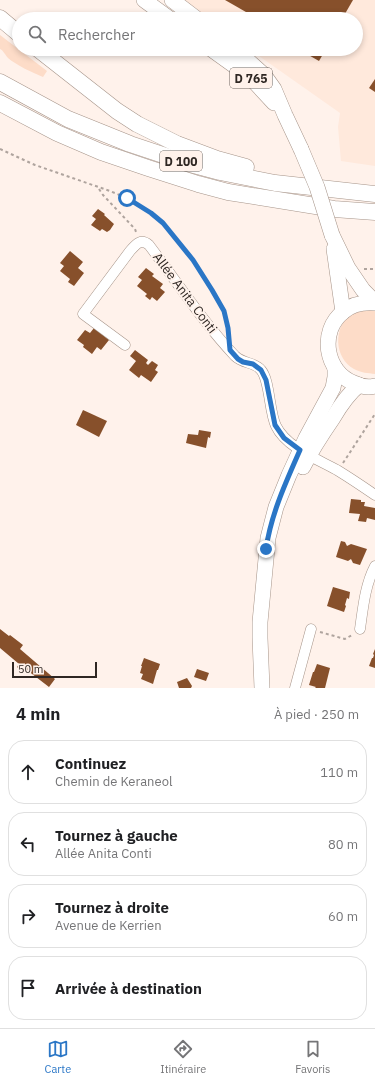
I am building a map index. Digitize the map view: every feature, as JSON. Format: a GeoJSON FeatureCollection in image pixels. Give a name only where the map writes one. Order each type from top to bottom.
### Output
{"type":"FeatureCollection","features":[{"type":"Feature","properties":{"kind":"highway"},"geometry":{"type":"LineString","coordinates":[[0,18],[12,28]]}},
{"type":"Feature","properties":{"kind":"highway"},"geometry":{"type":"LineString","coordinates":[[47,56],[117,111],[137,124],[177,144],[238,165],[375,193]]}},
{"type":"Feature","properties":{"kind":"highway","name":"D 100"},"geometry":{"type":"LineString","coordinates":[[0,82],[68,119],[130,144],[190,164],[220,172],[275,183],[375,193]]}},
{"type":"Feature","properties":{"kind":"highway","name":"D 100"},"geometry":{"type":"LineString","coordinates":[[0,103],[57,133],[93,149],[198,184],[228,192],[334,209],[375,212]]}},
{"type":"Feature","properties":{"kind":"main road"},"geometry":{"type":"LineString","coordinates":[[144,0],[160,12]]}},
{"type":"Feature","properties":{"kind":"main road"},"geometry":{"type":"LineString","coordinates":[[172,0],[188,12]]}},
{"type":"Feature","properties":{"kind":"main road","name":"D 765"},"geometry":{"type":"LineString","coordinates":[[221,56],[250,77],[285,114]]}},
{"type":"Feature","properties":{"kind":"main road","name":"D 765"},"geometry":{"type":"LineString","coordinates":[[243,56],[269,81],[278,96],[317,187],[332,235],[348,268],[363,290],[375,302]]}},
{"type":"Feature","properties":{"kind":"main road","name":"D 765"},"geometry":{"type":"LineString","coordinates":[[332,235],[343,312]]}},
{"type":"Feature","properties":{"kind":"main road"},"geometry":{"type":"LineString","coordinates":[[375,302],[364,302],[343,312],[334,321],[329,332],[327,345],[329,357],[335,368],[345,379],[359,385],[375,386]]}},
{"type":"Feature","properties":{"kind":"main road"},"geometry":{"type":"LineString","coordinates":[[262,688],[260,638],[263,585],[287,505],[300,473],[305,452],[334,384],[335,368]]}},
{"type":"Feature","properties":{"kind":"main road"},"geometry":{"type":"LineString","coordinates":[[305,452],[317,441],[340,406],[359,385]]}},
{"type":"Feature","properties":{"kind":"street","name":"Allée Anita Conti"},"geometry":{"type":"LineString","coordinates":[[124,345],[83,314],[136,244],[144,242],[149,245],[206,322],[238,359],[243,362],[253,364],[261,370],[266,380],[275,425],[284,438],[305,452]]}},
{"type":"Feature","properties":{"kind":"street"},"geometry":{"type":"LineString","coordinates":[[305,452],[375,495]]}},
{"type":"Feature","properties":{"kind":"street"},"geometry":{"type":"LineString","coordinates":[[360,630],[367,587],[375,566]]}},
{"type":"Feature","properties":{"kind":"street"},"geometry":{"type":"LineString","coordinates":[[295,688],[311,629]]}},
{"type":"Feature","properties":{"kind":"path"},"geometry":{"type":"LineString","coordinates":[[0,149],[35,165],[127,198],[151,213],[163,223],[193,260],[224,311],[228,328],[230,350]]}},
{"type":"Feature","properties":{"kind":"path"},"geometry":{"type":"LineString","coordinates":[[98,188],[135,229],[140,242]]}},
{"type":"Feature","properties":{"kind":"path"},"geometry":{"type":"LineString","coordinates":[[338,471],[375,414]]}},
{"type":"Feature","properties":{"kind":"path"},"geometry":{"type":"LineString","coordinates":[[311,629],[345,639],[360,630]]}},
{"type":"Feature","properties":{"kind":"shaded area"},"geometry":{"type":"Polygon","coordinates":[[[180,0],[375,0],[375,166],[341,161],[338,127],[340,113],[259,56],[363,56],[363,12],[197,12],[180,0]]]}},
{"type":"Feature","properties":{"kind":"shaded area"},"geometry":{"type":"Polygon","coordinates":[[[0,35],[12,44],[12,56],[27,56],[47,71],[43,77],[30,71],[11,61],[0,49],[0,35]]]}},
{"type":"Feature","properties":{"kind":"shaded area"},"geometry":{"type":"Polygon","coordinates":[[[375,308],[375,374],[364,373],[347,364],[343,358],[338,342],[341,327],[351,314],[375,308]]]}},
{"type":"Feature","properties":{"kind":"building"},"geometry":{"type":"Polygon","coordinates":[[[225,0],[353,0],[346,12],[246,12],[225,0]]]}},
{"type":"Feature","properties":{"kind":"building"},"geometry":{"type":"Polygon","coordinates":[[[310,56],[322,56],[319,61],[310,56]]]}},
{"type":"Feature","properties":{"kind":"building"},"geometry":{"type":"Polygon","coordinates":[[[375,79],[375,92],[369,88],[375,79]]]}},
{"type":"Feature","properties":{"kind":"building"},"geometry":{"type":"Polygon","coordinates":[[[98,209],[114,224],[107,232],[102,229],[100,231],[91,225],[96,219],[92,216],[98,209]]]}},
{"type":"Feature","properties":{"kind":"building"},"geometry":{"type":"Polygon","coordinates":[[[70,251],[83,262],[78,268],[84,273],[74,286],[68,282],[70,279],[60,271],[64,266],[60,263],[70,251]]]}},
{"type":"Feature","properties":{"kind":"building"},"geometry":{"type":"Polygon","coordinates":[[[146,268],[154,274],[152,276],[163,284],[160,288],[165,292],[157,301],[152,297],[150,300],[145,296],[147,294],[137,286],[142,280],[138,277],[146,268]]]}},
{"type":"Feature","properties":{"kind":"building"},"geometry":{"type":"Polygon","coordinates":[[[94,328],[109,340],[101,350],[97,347],[92,354],[77,340],[85,330],[90,333],[94,328]]]}},
{"type":"Feature","properties":{"kind":"building"},"geometry":{"type":"Polygon","coordinates":[[[135,350],[148,360],[146,363],[148,365],[152,361],[158,365],[155,370],[158,372],[151,382],[141,375],[139,378],[129,370],[136,361],[130,356],[135,350]]]}},
{"type":"Feature","properties":{"kind":"building"},"geometry":{"type":"Polygon","coordinates":[[[83,410],[107,421],[99,437],[76,425],[83,410]]]}},
{"type":"Feature","properties":{"kind":"building"},"geometry":{"type":"Polygon","coordinates":[[[199,430],[211,432],[210,438],[208,437],[206,448],[186,443],[188,434],[198,435],[199,430]]]}},
{"type":"Feature","properties":{"kind":"building"},"geometry":{"type":"Polygon","coordinates":[[[351,499],[361,500],[361,502],[365,502],[364,506],[375,508],[375,520],[367,518],[366,522],[358,521],[360,514],[349,513],[351,499]]]}},
{"type":"Feature","properties":{"kind":"building"},"geometry":{"type":"Polygon","coordinates":[[[341,541],[345,542],[347,546],[351,544],[367,549],[360,565],[353,563],[351,559],[348,561],[336,557],[341,541]]]}},
{"type":"Feature","properties":{"kind":"building"},"geometry":{"type":"Polygon","coordinates":[[[333,587],[350,592],[344,612],[327,606],[333,587]]]}},
{"type":"Feature","properties":{"kind":"building"},"geometry":{"type":"Polygon","coordinates":[[[0,629],[23,645],[20,649],[55,679],[49,687],[23,667],[20,670],[17,667],[19,664],[0,648],[0,629]]]}},
{"type":"Feature","properties":{"kind":"building"},"geometry":{"type":"Polygon","coordinates":[[[375,649],[375,668],[369,666],[375,649]]]}},
{"type":"Feature","properties":{"kind":"building"},"geometry":{"type":"Polygon","coordinates":[[[144,658],[160,664],[153,684],[141,679],[143,674],[140,673],[141,666],[144,658]]]}},
{"type":"Feature","properties":{"kind":"building"},"geometry":{"type":"Polygon","coordinates":[[[317,664],[330,668],[325,688],[315,688],[316,687],[309,685],[317,664]]]}},
{"type":"Feature","properties":{"kind":"building"},"geometry":{"type":"Polygon","coordinates":[[[197,669],[209,673],[206,681],[194,677],[197,669]]]}},
{"type":"Feature","properties":{"kind":"building"},"geometry":{"type":"Polygon","coordinates":[[[187,678],[192,686],[191,688],[179,688],[177,682],[187,678]]]}},
{"type":"Feature","properties":{"kind":"route"},"geometry":{"type":"LineString","coordinates":[[127,198],[151,213],[163,223],[193,260],[224,311],[228,328],[230,350],[238,359],[243,362],[253,364],[264,374],[275,425],[284,438],[300,450],[276,507],[266,549]]}}]}
